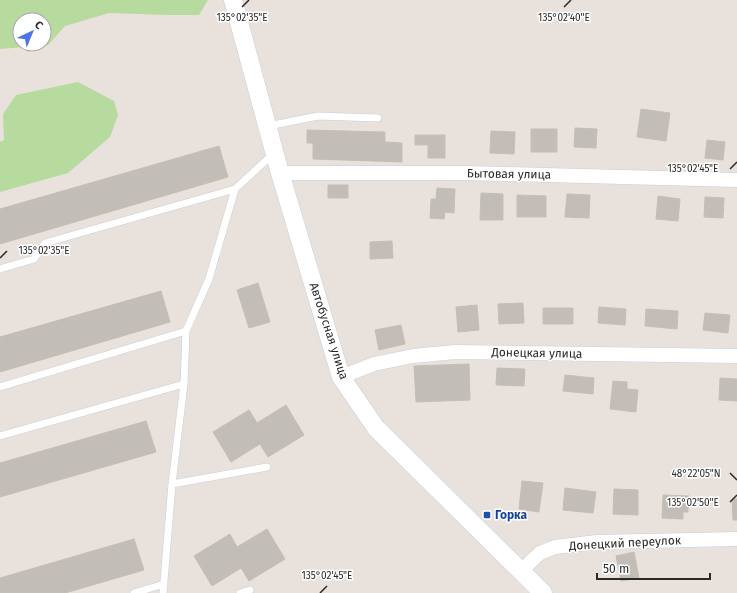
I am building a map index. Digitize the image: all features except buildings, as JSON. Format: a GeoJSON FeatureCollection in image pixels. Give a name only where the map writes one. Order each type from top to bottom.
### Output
{"type":"FeatureCollection","features":[{"type":"Feature","properties":{"kind":"street","name":"Автобусная улица"},"geometry":{"type":"LineString","coordinates":[[233,0],[280,173],[341,377],[376,428],[543,593]]}},
{"type":"Feature","properties":{"kind":"street","name":"Бытовая улица"},"geometry":{"type":"LineString","coordinates":[[280,173],[466,173],[737,180]]}},
{"type":"Feature","properties":{"kind":"street","name":"Донецкая улица"},"geometry":{"type":"LineString","coordinates":[[341,377],[374,364],[413,356],[455,352],[737,356]]}},
{"type":"Feature","properties":{"kind":"street","name":"Донецкий переулок"},"geometry":{"type":"LineString","coordinates":[[521,571],[540,553],[555,547],[597,542],[737,538]]}},
{"type":"Feature","properties":{"kind":"lane"},"geometry":{"type":"LineString","coordinates":[[268,126],[318,116],[378,118]]}},
{"type":"Feature","properties":{"kind":"lane"},"geometry":{"type":"LineString","coordinates":[[0,269],[34,260],[45,243],[235,189],[275,153]]}},
{"type":"Feature","properties":{"kind":"lane"},"geometry":{"type":"LineString","coordinates":[[164,593],[172,484],[184,384],[186,331],[210,279],[235,189]]}},
{"type":"Feature","properties":{"kind":"lane"},"geometry":{"type":"LineString","coordinates":[[0,387],[186,331]]}},
{"type":"Feature","properties":{"kind":"lane"},"geometry":{"type":"LineString","coordinates":[[0,436],[184,384]]}},
{"type":"Feature","properties":{"kind":"lane"},"geometry":{"type":"LineString","coordinates":[[172,484],[268,467]]}},
{"type":"Feature","properties":{"kind":"lane"},"geometry":{"type":"LineString","coordinates":[[134,593],[164,584]]}},
{"type":"Feature","properties":{"kind":"lane"},"geometry":{"type":"LineString","coordinates":[[240,593],[250,590]]}},
{"type":"Feature","properties":{"kind":"green space"},"geometry":{"type":"Polygon","coordinates":[[[0,0],[208,0],[199,15],[109,13],[65,26],[52,41],[52,12],[12,12],[12,48],[0,49],[0,0]]]}},
{"type":"Feature","properties":{"kind":"green space"},"geometry":{"type":"Polygon","coordinates":[[[78,82],[114,101],[118,115],[110,137],[68,173],[0,192],[0,142],[4,140],[3,114],[16,95],[78,82]]]}},
{"type":"Feature","properties":{"kind":"place","name":"Горка"},"geometry":{"type":"Point","coordinates":[487,515]}}]}
